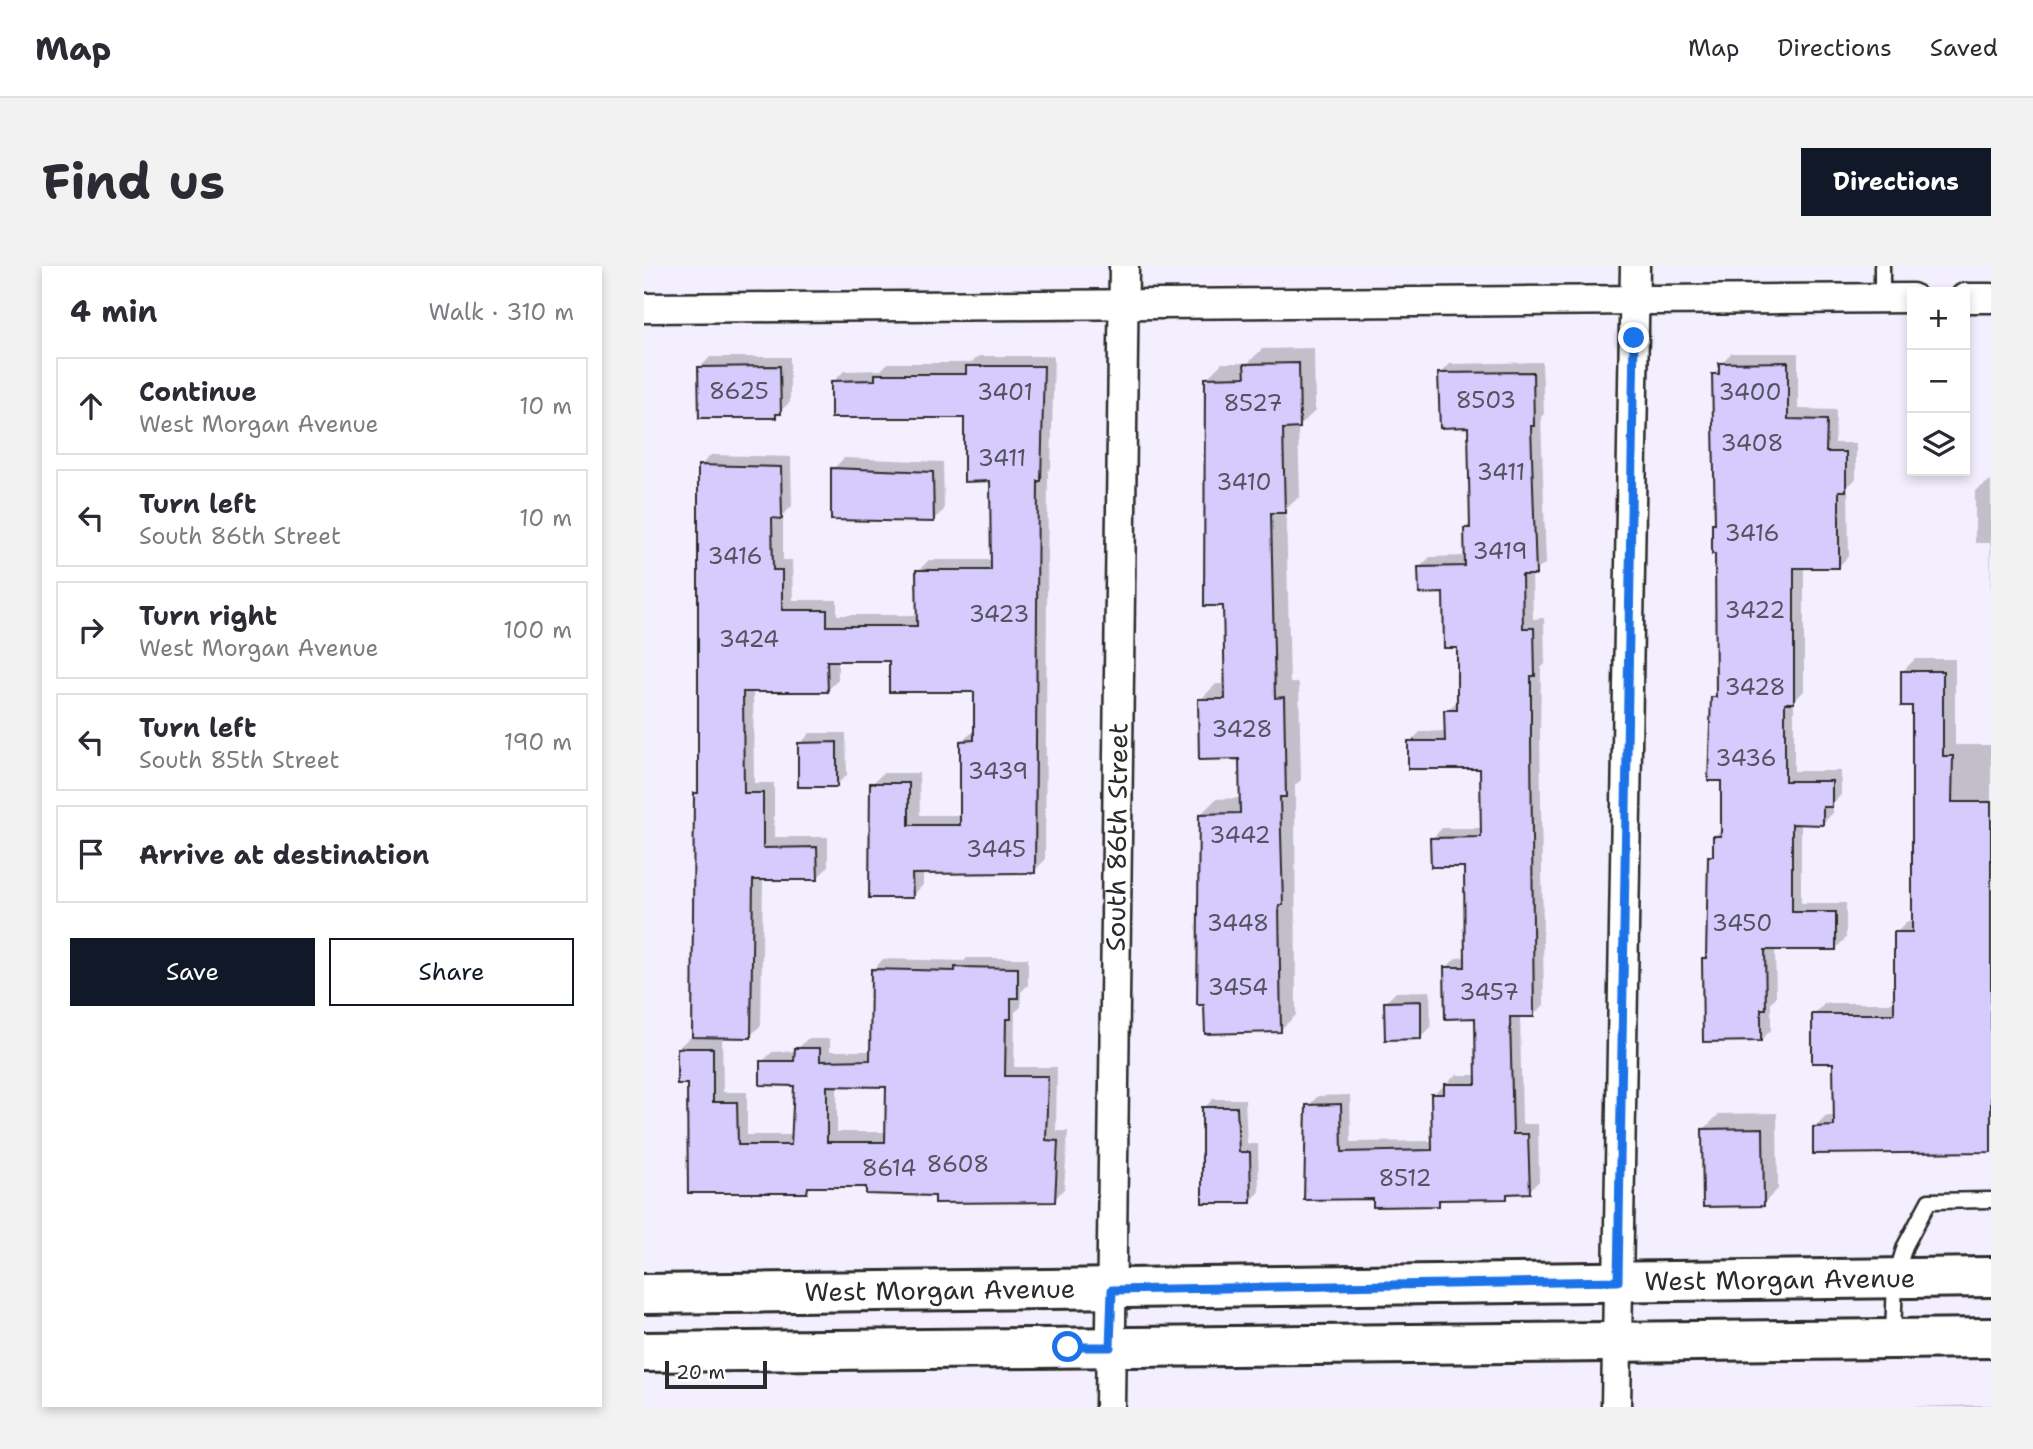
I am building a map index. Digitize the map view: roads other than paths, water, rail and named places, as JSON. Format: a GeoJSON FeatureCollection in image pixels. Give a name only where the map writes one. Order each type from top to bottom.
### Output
{"type":"FeatureCollection","features":[{"type":"Feature","properties":{"kind":"street","name":"South 86th Street"},"geometry":{"type":"LineString","coordinates":[[1110,1407],[1124,266]]}},
{"type":"Feature","properties":{"kind":"street"},"geometry":{"type":"LineString","coordinates":[[1616,1407],[1635,266]]}},
{"type":"Feature","properties":{"kind":"street"},"geometry":{"type":"LineString","coordinates":[[644,308],[1907,299]]}},
{"type":"Feature","properties":{"kind":"street"},"geometry":{"type":"LineString","coordinates":[[1970,299],[1991,299]]}},
{"type":"Feature","properties":{"kind":"street","name":"West Morgan Avenue"},"geometry":{"type":"LineString","coordinates":[[644,1294],[1991,1277]]}},
{"type":"Feature","properties":{"kind":"street"},"geometry":{"type":"LineString","coordinates":[[644,1352],[1617,1344],[1991,1338]]}},
{"type":"Feature","properties":{"kind":"lane"},"geometry":{"type":"LineString","coordinates":[[1882,266],[1882,299]]}},
{"type":"Feature","properties":{"kind":"lane"},"geometry":{"type":"LineString","coordinates":[[1893,1339],[1895,1278],[1905,1246],[1929,1201],[1991,1200]]}}]}
